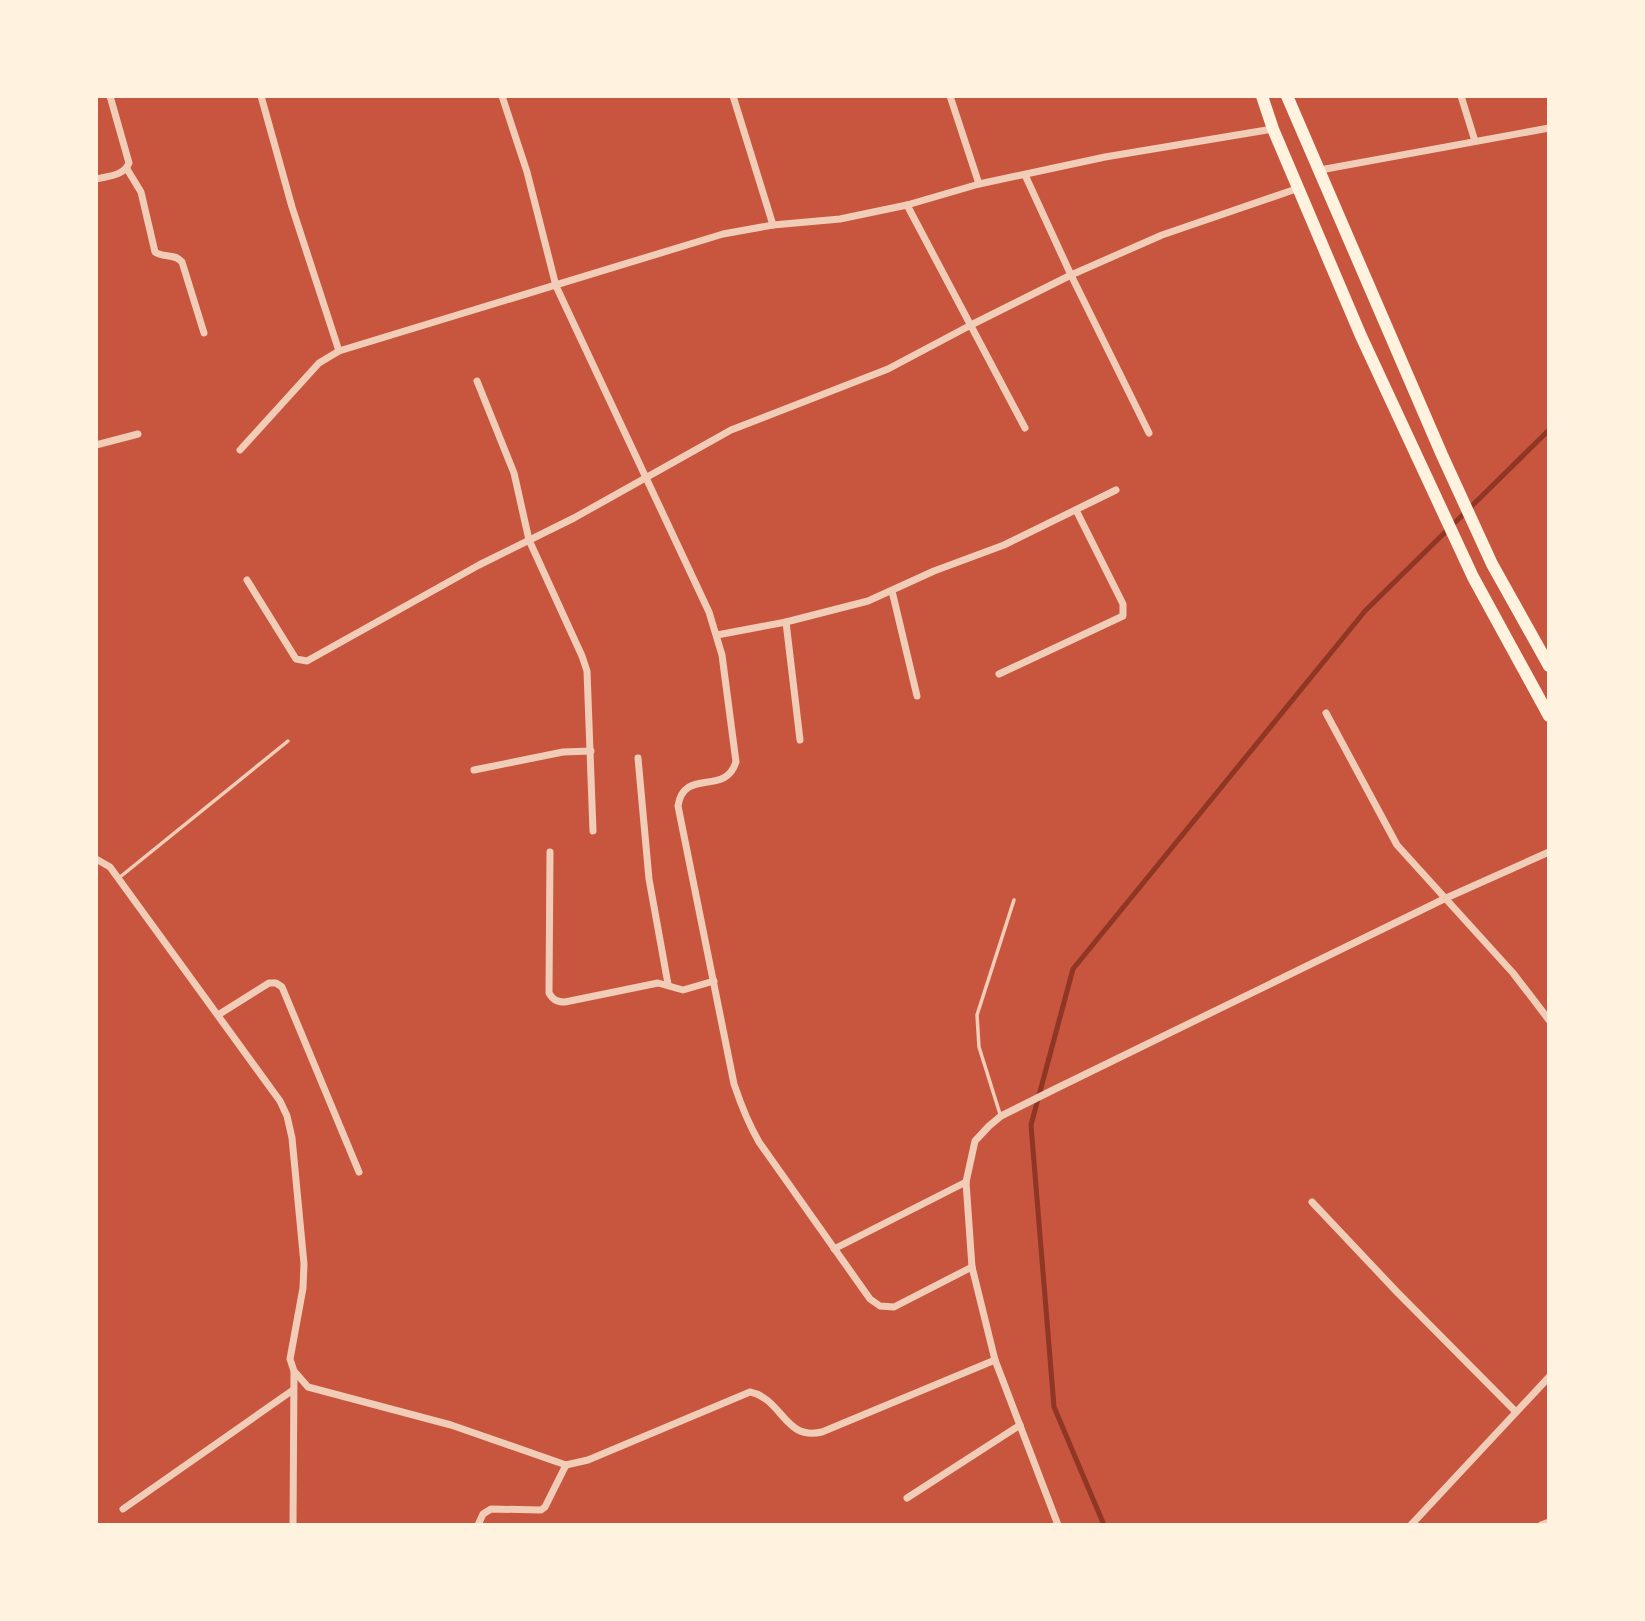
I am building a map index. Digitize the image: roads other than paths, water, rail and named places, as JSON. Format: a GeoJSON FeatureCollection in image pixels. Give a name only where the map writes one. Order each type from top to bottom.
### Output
{"type":"FeatureCollection","features":[{"type":"Feature","properties":{"kind":"main road"},"geometry":{"type":"LineString","coordinates":[[1262,96],[1273,129],[1361,336],[1473,578],[1549,716]]}},
{"type":"Feature","properties":{"kind":"main road"},"geometry":{"type":"LineString","coordinates":[[1287,96],[1492,564],[1549,666]]}},
{"type":"Feature","properties":{"kind":"street"},"geometry":{"type":"LineString","coordinates":[[110,96],[128,157],[127,169],[141,192],[155,252],[176,256],[182,262],[204,333]]}},
{"type":"Feature","properties":{"kind":"street"},"geometry":{"type":"LineString","coordinates":[[261,96],[292,207],[339,351]]}},
{"type":"Feature","properties":{"kind":"street"},"geometry":{"type":"LineString","coordinates":[[502,96],[527,172],[555,286],[717,635],[722,655],[736,762],[730,775],[724,779],[685,788],[678,806],[734,1084],[749,1125],[870,1299],[880,1306],[894,1307],[972,1266]]}},
{"type":"Feature","properties":{"kind":"street"},"geometry":{"type":"LineString","coordinates":[[733,96],[773,225]]}},
{"type":"Feature","properties":{"kind":"street"},"geometry":{"type":"LineString","coordinates":[[950,96],[979,184]]}},
{"type":"Feature","properties":{"kind":"street"},"geometry":{"type":"LineString","coordinates":[[1461,96],[1475,141]]}},
{"type":"Feature","properties":{"kind":"street"},"geometry":{"type":"LineString","coordinates":[[1320,170],[1549,128]]}},
{"type":"Feature","properties":{"kind":"street"},"geometry":{"type":"LineString","coordinates":[[240,450],[319,363],[339,351],[699,240],[773,225],[841,219],[907,205],[979,184],[1105,157],[1273,129]]}},
{"type":"Feature","properties":{"kind":"street"},"geometry":{"type":"LineString","coordinates":[[96,179],[127,169]]}},
{"type":"Feature","properties":{"kind":"street"},"geometry":{"type":"LineString","coordinates":[[1025,175],[1149,433]]}},
{"type":"Feature","properties":{"kind":"street"},"geometry":{"type":"LineString","coordinates":[[247,580],[296,659],[307,661],[479,565],[574,518],[731,430],[888,369],[971,324],[1071,275],[1189,225],[1299,188]]}},
{"type":"Feature","properties":{"kind":"street"},"geometry":{"type":"LineString","coordinates":[[907,205],[1025,428]]}},
{"type":"Feature","properties":{"kind":"street"},"geometry":{"type":"LineString","coordinates":[[478,381],[514,473],[529,540],[587,671],[593,831]]}},
{"type":"Feature","properties":{"kind":"street"},"geometry":{"type":"LineString","coordinates":[[96,445],[138,434]]}},
{"type":"Feature","properties":{"kind":"street"},"geometry":{"type":"LineString","coordinates":[[717,635],[856,605],[934,571],[1004,545],[1116,490]]}},
{"type":"Feature","properties":{"kind":"street"},"geometry":{"type":"LineString","coordinates":[[999,674],[1123,617],[1123,604],[1076,510]]}},
{"type":"Feature","properties":{"kind":"street"},"geometry":{"type":"LineString","coordinates":[[892,591],[917,696]]}},
{"type":"Feature","properties":{"kind":"street"},"geometry":{"type":"LineString","coordinates":[[786,622],[800,740]]}},
{"type":"Feature","properties":{"kind":"street"},"geometry":{"type":"LineString","coordinates":[[1326,713],[1396,845],[1513,972],[1549,1020]]}},
{"type":"Feature","properties":{"kind":"street"},"geometry":{"type":"LineString","coordinates":[[474,770],[563,752],[591,751]]}},
{"type":"Feature","properties":{"kind":"street"},"geometry":{"type":"LineString","coordinates":[[638,758],[649,879],[668,985]]}},
{"type":"Feature","properties":{"kind":"street"},"geometry":{"type":"LineString","coordinates":[[550,852],[549,993],[552,998],[565,1002],[658,983],[683,990],[713,981]]}},
{"type":"Feature","properties":{"kind":"street"},"geometry":{"type":"LineString","coordinates":[[1058,1525],[995,1360],[972,1266],[966,1182],[975,1141],[1001,1116],[1444,899],[1549,852]]}},
{"type":"Feature","properties":{"kind":"street"},"geometry":{"type":"LineString","coordinates":[[96,859],[110,867],[280,1101],[287,1116],[293,1150],[304,1265],[303,1288],[290,1359],[293,1371],[293,1525]]}},
{"type":"Feature","properties":{"kind":"street"},"geometry":{"type":"LineString","coordinates":[[218,1015],[269,983],[282,987],[359,1172]]}},
{"type":"Feature","properties":{"kind":"street"},"geometry":{"type":"LineString","coordinates":[[834,1248],[966,1182]]}},
{"type":"Feature","properties":{"kind":"street"},"geometry":{"type":"LineString","coordinates":[[1312,1202],[1516,1412]]}},
{"type":"Feature","properties":{"kind":"street"},"geometry":{"type":"LineString","coordinates":[[293,1371],[308,1387],[321,1392],[451,1425],[566,1465],[588,1460],[750,1392],[769,1400],[794,1429],[811,1434],[822,1432],[995,1360]]}},
{"type":"Feature","properties":{"kind":"street"},"geometry":{"type":"LineString","coordinates":[[1411,1525],[1549,1377]]}},
{"type":"Feature","properties":{"kind":"street"},"geometry":{"type":"LineString","coordinates":[[123,1509],[293,1390]]}},
{"type":"Feature","properties":{"kind":"street"},"geometry":{"type":"LineString","coordinates":[[907,1498],[1020,1425]]}},
{"type":"Feature","properties":{"kind":"street"},"geometry":{"type":"LineString","coordinates":[[478,1525],[483,1514],[491,1509],[541,1510],[549,1502],[566,1465]]}},
{"type":"Feature","properties":{"kind":"street"},"geometry":{"type":"LineString","coordinates":[[1541,1525],[1549,1522]]}},
{"type":"Feature","properties":{"kind":"lane"},"geometry":{"type":"LineString","coordinates":[[118,878],[288,741]]}},
{"type":"Feature","properties":{"kind":"lane"},"geometry":{"type":"LineString","coordinates":[[1001,1116],[979,1047],[977,1015],[1014,900]]}},
{"type":"Feature","properties":{"kind":"waterway"},"geometry":{"type":"LineString","coordinates":[[1104,1525],[1054,1407],[1031,1125],[1073,969],[1365,611],[1549,430]]}}]}
